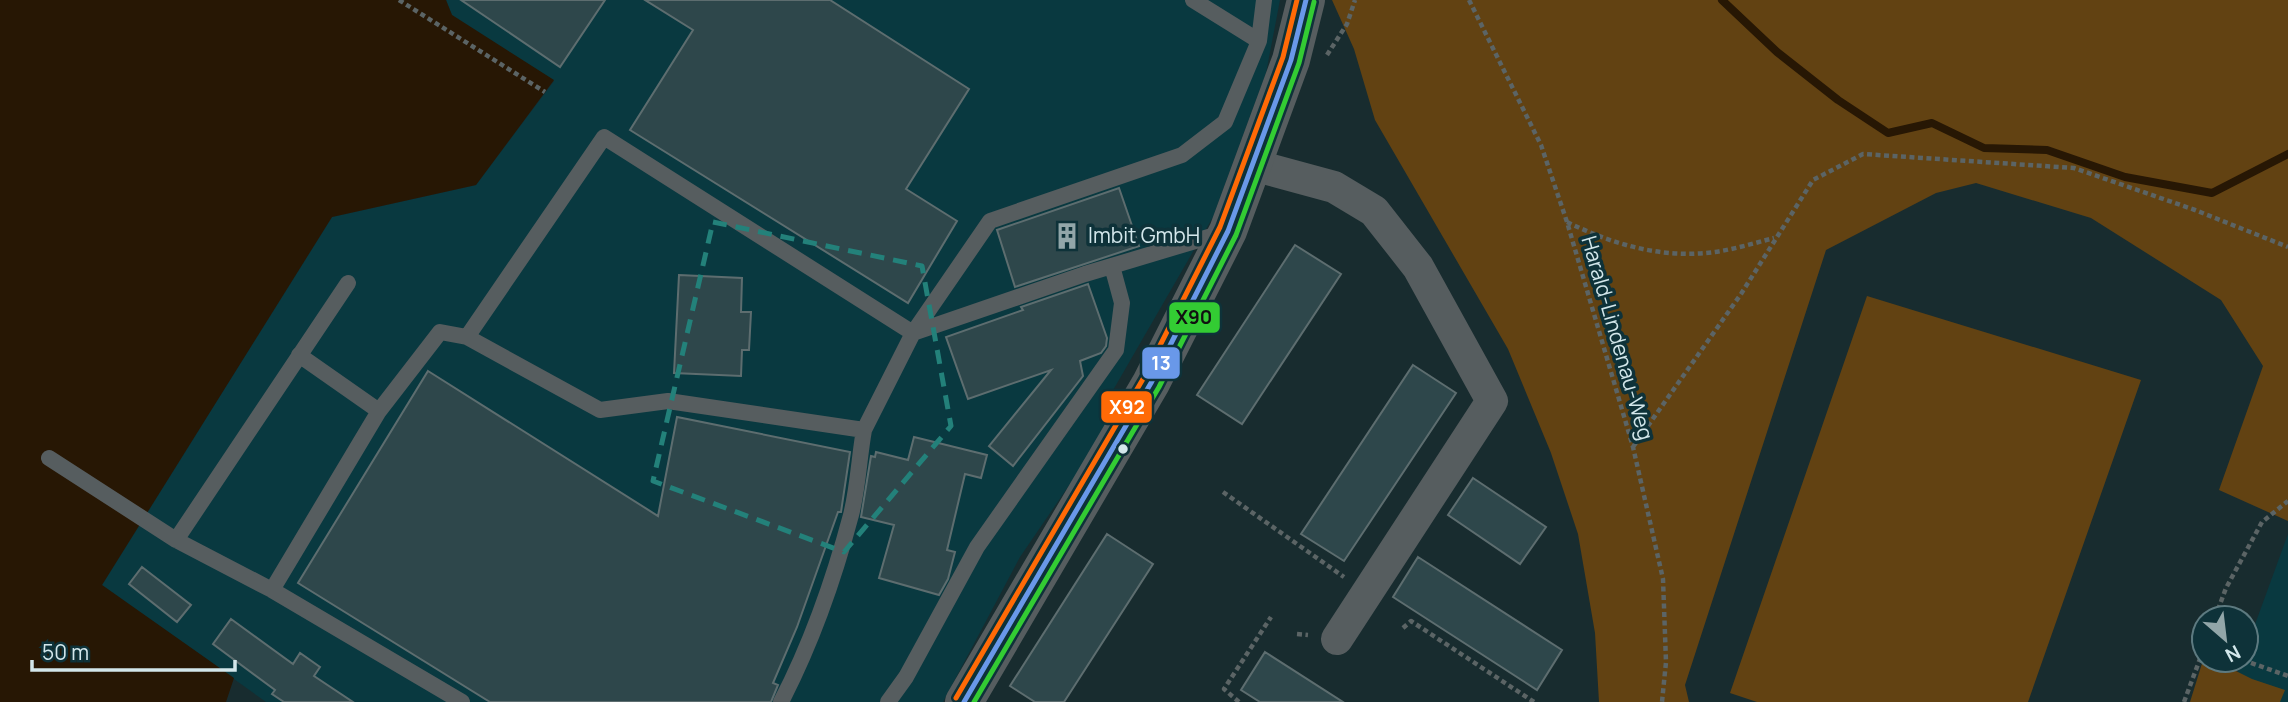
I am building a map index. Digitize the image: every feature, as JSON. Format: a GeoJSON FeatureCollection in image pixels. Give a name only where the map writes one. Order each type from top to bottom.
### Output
{"type":"FeatureCollection","features":[{"type":"Feature","properties":{"kind":"street"},"geometry":{"type":"LineString","coordinates":[[964,702],[1151,383],[1228,231],[1291,60],[1306,0]]}},
{"type":"Feature","properties":{"kind":"street"},"geometry":{"type":"LineString","coordinates":[[1253,165],[1334,187],[1374,211],[1418,267],[1492,401],[1337,639]]}},
{"type":"Feature","properties":{"kind":"lane"},"geometry":{"type":"LineString","coordinates":[[1193,0],[1259,41]]}},
{"type":"Feature","properties":{"kind":"lane"},"geometry":{"type":"LineString","coordinates":[[781,702],[792,682],[823,602],[851,514],[864,430],[913,333],[990,221],[1182,155],[1225,122],[1259,41],[1264,0]]}},
{"type":"Feature","properties":{"kind":"lane"},"geometry":{"type":"LineString","coordinates":[[467,337],[604,137],[913,333]]}},
{"type":"Feature","properties":{"kind":"lane"},"geometry":{"type":"LineString","coordinates":[[913,333],[1112,266],[1228,231]]}},
{"type":"Feature","properties":{"kind":"lane"},"geometry":{"type":"LineString","coordinates":[[888,702],[906,677],[977,547],[1115,350],[1122,303],[1112,266]]}},
{"type":"Feature","properties":{"kind":"lane"},"geometry":{"type":"LineString","coordinates":[[176,540],[348,284]]}},
{"type":"Feature","properties":{"kind":"lane"},"geometry":{"type":"LineString","coordinates":[[272,590],[379,411],[440,332],[467,337],[600,410],[668,401],[864,430]]}},
{"type":"Feature","properties":{"kind":"lane"},"geometry":{"type":"LineString","coordinates":[[299,355],[379,411]]}},
{"type":"Feature","properties":{"kind":"lane"},"geometry":{"type":"LineString","coordinates":[[48,458],[176,540],[272,590],[462,702]]}},
{"type":"Feature","properties":{"kind":"path"},"geometry":{"type":"LineString","coordinates":[[399,0],[545,92]]}},
{"type":"Feature","properties":{"kind":"path","name":"Harald-Lindenau-Weg"},"geometry":{"type":"LineString","coordinates":[[1469,0],[1541,145],[1567,222],[1633,447],[1663,579],[1666,662],[1662,702]]}},
{"type":"Feature","properties":{"kind":"path"},"geometry":{"type":"LineString","coordinates":[[1633,447],[1741,294],[1813,180],[1863,154],[2074,168],[2195,210],[2288,247]]}},
{"type":"Feature","properties":{"kind":"path"},"geometry":{"type":"LineString","coordinates":[[1567,222],[1597,237],[1628,246],[1674,254],[1717,252],[1775,238]]}},
{"type":"Feature","properties":{"kind":"path"},"geometry":{"type":"LineString","coordinates":[[1223,492],[1345,577],[1352,566]]}},
{"type":"Feature","properties":{"kind":"path"},"geometry":{"type":"LineString","coordinates":[[2220,604],[2262,522],[2288,501]]}},
{"type":"Feature","properties":{"kind":"path"},"geometry":{"type":"LineString","coordinates":[[1239,702],[1224,689],[1271,617]]}},
{"type":"Feature","properties":{"kind":"path"},"geometry":{"type":"LineString","coordinates":[[1404,628],[1410,621],[1534,702]]}},
{"type":"Feature","properties":{"kind":"path"},"geometry":{"type":"LineString","coordinates":[[2260,666],[2288,676]]}},
{"type":"Feature","properties":{"kind":"path"},"geometry":{"type":"LineString","coordinates":[[2184,702],[2194,674]]}},
{"type":"Feature","properties":{"kind":"highlighted area"},"geometry":{"type":"Polygon","coordinates":[[[713,222],[922,266],[951,426],[844,552],[653,481],[713,222]]]}},
{"type":"Feature","properties":{"kind":"shaded area"},"geometry":{"type":"Polygon","coordinates":[[[0,0],[446,0],[452,15],[554,80],[476,185],[332,217],[102,585],[234,678],[226,702],[0,702],[0,0]]]}},
{"type":"Feature","properties":{"kind":"shaded area"},"geometry":{"type":"Polygon","coordinates":[[[446,0],[1280,0],[1266,73],[1213,217],[1112,392],[1126,402],[1020,557],[943,702],[266,702],[102,585],[332,217],[476,185],[554,81],[452,15],[446,0]]]}},
{"type":"Feature","properties":{"kind":"shaded area"},"geometry":{"type":"Polygon","coordinates":[[[1332,0],[2288,0],[2288,521],[2219,490],[2263,366],[2221,300],[2091,218],[1976,183],[1936,193],[1826,250],[1685,685],[1689,702],[1599,702],[1595,633],[1578,534],[1551,453],[1508,349],[1375,120],[1354,49],[1332,0]]]}},
{"type":"Feature","properties":{"kind":"shaded area"},"geometry":{"type":"Polygon","coordinates":[[[1867,296],[2141,380],[2028,702],[1757,702],[1730,693],[1867,296]]]}},
{"type":"Feature","properties":{"kind":"shaded area"},"geometry":{"type":"Polygon","coordinates":[[[2288,534],[2288,702],[2227,702],[2237,674],[2260,674],[2260,611],[2288,534]]]}},
{"type":"Feature","properties":{"kind":"shaded area"},"geometry":{"type":"Polygon","coordinates":[[[2199,674],[2242,674],[2285,690],[2280,702],[2190,702],[2199,674]]]}},
{"type":"Feature","properties":{"kind":"building"},"geometry":{"type":"Polygon","coordinates":[[[461,0],[605,0],[560,67],[461,0]]]}},
{"type":"Feature","properties":{"kind":"building"},"geometry":{"type":"Polygon","coordinates":[[[645,0],[830,0],[969,89],[906,189],[957,221],[908,303],[630,130],[693,30],[645,0]]]}},
{"type":"Feature","properties":{"kind":"building","name":"lmbit GmbH"},"geometry":{"type":"Polygon","coordinates":[[[1119,188],[1139,246],[1015,287],[997,230],[1119,188]]]}},
{"type":"Feature","properties":{"kind":"building"},"geometry":{"type":"Polygon","coordinates":[[[1295,245],[1341,274],[1242,424],[1197,395],[1295,245]]]}},
{"type":"Feature","properties":{"kind":"building"},"geometry":{"type":"Polygon","coordinates":[[[679,275],[742,278],[741,312],[751,312],[749,350],[742,350],[741,376],[674,373],[679,275]]]}},
{"type":"Feature","properties":{"kind":"building"},"geometry":{"type":"Polygon","coordinates":[[[1088,284],[1107,338],[1106,346],[1101,353],[1080,361],[1083,376],[1013,466],[989,446],[1051,370],[968,399],[946,337],[1088,284]]]}},
{"type":"Feature","properties":{"kind":"building"},"geometry":{"type":"Polygon","coordinates":[[[1413,365],[1456,393],[1344,561],[1301,534],[1413,365]]]}},
{"type":"Feature","properties":{"kind":"building"},"geometry":{"type":"Polygon","coordinates":[[[428,371],[658,516],[677,417],[850,452],[841,512],[838,512],[797,627],[773,683],[778,685],[771,702],[490,702],[298,583],[428,371]]]}},
{"type":"Feature","properties":{"kind":"building"},"geometry":{"type":"Polygon","coordinates":[[[914,437],[987,455],[981,478],[965,474],[947,550],[955,552],[948,579],[939,595],[879,578],[894,525],[861,517],[871,456],[875,457],[876,452],[908,460],[914,437]]]}},
{"type":"Feature","properties":{"kind":"building"},"geometry":{"type":"Polygon","coordinates":[[[1473,478],[1546,527],[1520,564],[1448,515],[1473,478]]]}},
{"type":"Feature","properties":{"kind":"building"},"geometry":{"type":"Polygon","coordinates":[[[1107,534],[1153,564],[1064,702],[1035,702],[1010,686],[1107,534]]]}},
{"type":"Feature","properties":{"kind":"building"},"geometry":{"type":"Polygon","coordinates":[[[1418,557],[1562,650],[1537,690],[1393,597],[1418,557]]]}},
{"type":"Feature","properties":{"kind":"building"},"geometry":{"type":"Polygon","coordinates":[[[142,567],[191,605],[177,622],[129,584],[142,567]]]}},
{"type":"Feature","properties":{"kind":"building"},"geometry":{"type":"Polygon","coordinates":[[[231,619],[293,664],[300,653],[320,667],[314,676],[353,702],[284,702],[272,694],[275,690],[213,644],[231,619]]]}},
{"type":"Feature","properties":{"kind":"building"},"geometry":{"type":"Polygon","coordinates":[[[1265,652],[1343,702],[1260,702],[1241,690],[1265,652]]]}},
{"type":"Feature","properties":{"kind":"waterway"},"geometry":{"type":"LineString","coordinates":[[1722,0],[1777,52],[1838,100],[1888,133],[1932,123],[1984,148],[2047,150],[2125,177],[2212,193],[2288,154]]}},
{"type":"Feature","properties":{"kind":"transit line","name":"X92"},"geometry":{"type":"LineString","coordinates":[[956,698],[1143,379],[1220,227],[1283,57],[1297,0]]}},
{"type":"Feature","properties":{"kind":"transit line","name":"13"},"geometry":{"type":"LineString","coordinates":[[964,702],[1151,383],[1228,231],[1291,60],[1306,0]]}},
{"type":"Feature","properties":{"kind":"transit line","name":"X90"},"geometry":{"type":"LineString","coordinates":[[974,702],[1159,387],[1236,235],[1299,63],[1314,2]]}},
{"type":"Feature","properties":{"kind":"place","name":"lmbit GmbH"},"geometry":{"type":"Point","coordinates":[1067,236]}}]}
